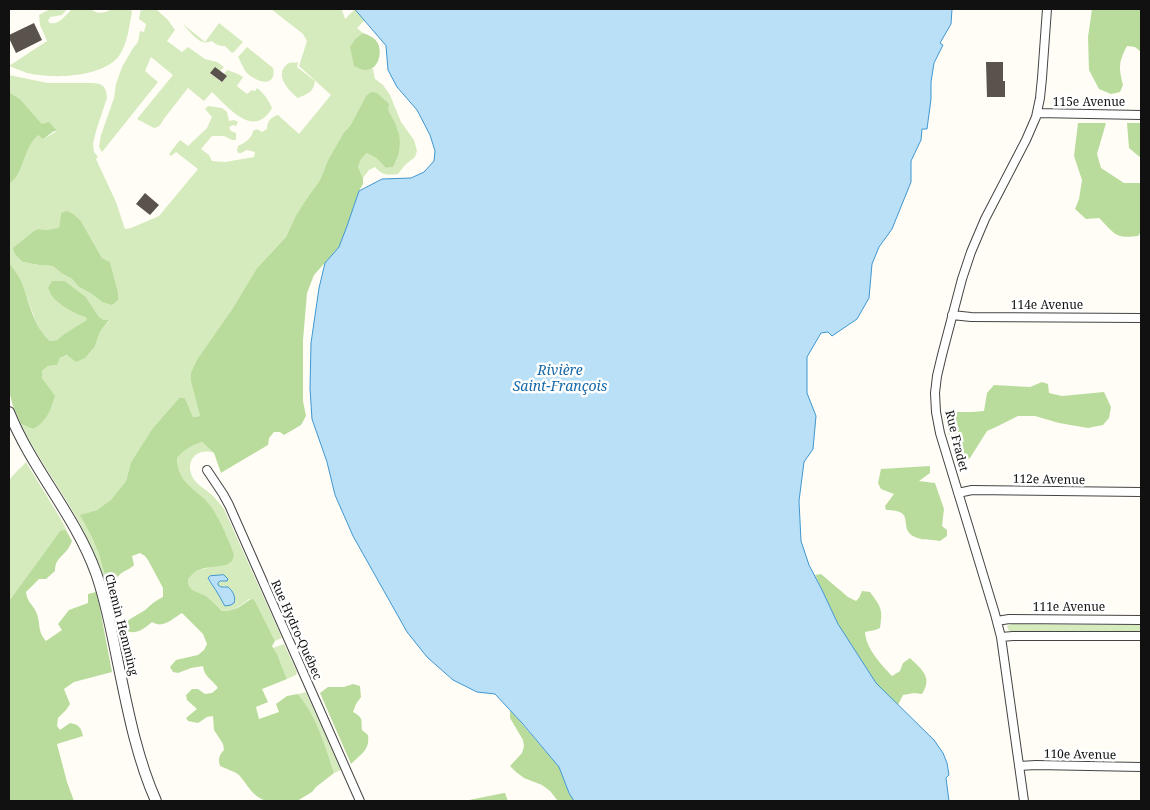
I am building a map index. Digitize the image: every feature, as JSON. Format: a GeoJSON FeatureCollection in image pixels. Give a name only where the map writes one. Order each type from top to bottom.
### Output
{"type":"FeatureCollection","features":[{"type":"Feature","properties":{"kind":"street","name":"Rue Fradet"},"geometry":{"type":"LineString","coordinates":[[1024,801],[1000,637],[940,433],[935,402],[939,367],[964,273],[988,213],[1030,131],[1037,113],[1042,78],[1047,9]]}},
{"type":"Feature","properties":{"kind":"street","name":"115e Avenue"},"geometry":{"type":"LineString","coordinates":[[1037,113],[1141,115]]}},
{"type":"Feature","properties":{"kind":"street","name":"114e Avenue"},"geometry":{"type":"LineString","coordinates":[[952,315],[971,317],[1141,318]]}},
{"type":"Feature","properties":{"kind":"street","name":"Chemin Hemming"},"geometry":{"type":"LineString","coordinates":[[9,412],[24,444],[73,524],[94,567],[108,612],[136,744],[156,801]]}},
{"type":"Feature","properties":{"kind":"street","name":"Rue Hydro-Québec"},"geometry":{"type":"LineString","coordinates":[[207,470],[229,505],[360,801]]}},
{"type":"Feature","properties":{"kind":"street","name":"112e Avenue"},"geometry":{"type":"LineString","coordinates":[[958,493],[972,490],[1141,492]]}},
{"type":"Feature","properties":{"kind":"street","name":"111e Avenue"},"geometry":{"type":"LineString","coordinates":[[996,621],[1009,619],[1141,620]]}},
{"type":"Feature","properties":{"kind":"street"},"geometry":{"type":"LineString","coordinates":[[1000,637],[1141,636]]}},
{"type":"Feature","properties":{"kind":"street","name":"110e Avenue"},"geometry":{"type":"LineString","coordinates":[[1019,766],[1141,767]]}},
{"type":"Feature","properties":{"kind":"green space"},"geometry":{"type":"Polygon","coordinates":[[[50,9],[67,9],[62,15],[50,17],[48,21],[53,23],[64,17],[71,10],[69,9],[90,9],[98,13],[112,9],[131,9],[128,34],[119,56],[101,69],[76,75],[38,75],[9,66],[47,41],[40,25],[39,15],[50,9]]]}},
{"type":"Feature","properties":{"kind":"green space"},"geometry":{"type":"Polygon","coordinates":[[[141,9],[156,9],[168,20],[175,30],[167,41],[182,52],[188,47],[205,59],[217,62],[224,67],[220,71],[210,73],[221,82],[226,76],[224,74],[227,70],[243,77],[237,86],[247,94],[252,90],[255,91],[257,88],[260,90],[272,108],[265,117],[257,121],[241,118],[212,92],[204,101],[188,88],[161,124],[154,128],[137,119],[173,75],[151,57],[145,71],[158,82],[102,152],[99,147],[101,135],[114,98],[116,84],[122,67],[138,42],[140,31],[144,32],[146,24],[139,19],[141,9]]]}},
{"type":"Feature","properties":{"kind":"green space"},"geometry":{"type":"Polygon","coordinates":[[[271,9],[340,9],[345,19],[355,9],[365,20],[357,28],[363,33],[356,38],[365,70],[373,69],[375,79],[383,85],[390,95],[401,122],[414,140],[417,151],[415,157],[398,174],[385,174],[375,167],[369,170],[363,178],[358,167],[361,159],[367,153],[376,158],[386,168],[393,167],[397,160],[398,130],[387,110],[366,96],[350,126],[344,132],[328,160],[320,180],[295,217],[286,237],[257,268],[231,311],[195,395],[200,416],[193,417],[185,398],[179,398],[152,429],[131,462],[126,481],[111,501],[97,510],[81,515],[110,582],[106,582],[79,522],[21,424],[33,429],[54,396],[42,378],[42,371],[48,366],[57,365],[60,358],[95,346],[100,332],[109,321],[99,317],[86,297],[65,281],[53,281],[52,296],[88,320],[57,340],[50,341],[43,335],[36,322],[22,284],[9,262],[9,185],[18,174],[27,150],[34,138],[38,134],[43,139],[57,131],[42,124],[20,99],[9,92],[9,75],[48,83],[93,83],[104,87],[107,98],[96,131],[93,144],[94,152],[98,157],[96,159],[116,202],[125,229],[159,216],[198,169],[176,152],[171,156],[169,154],[180,140],[188,146],[207,128],[212,117],[205,109],[208,106],[222,108],[227,112],[229,121],[234,120],[238,122],[236,126],[232,125],[229,128],[236,133],[236,140],[224,136],[212,136],[201,149],[209,155],[212,161],[225,162],[254,157],[255,152],[247,150],[238,153],[238,146],[248,140],[253,131],[257,129],[262,132],[267,129],[270,120],[278,115],[299,134],[331,95],[299,66],[307,41],[303,34],[271,9]],[[61,213],[59,229],[39,229],[23,262],[53,266],[72,279],[79,287],[102,302],[118,292],[110,262],[102,258],[81,221],[61,213]]]}},
{"type":"Feature","properties":{"kind":"green space"},"geometry":{"type":"Polygon","coordinates":[[[1092,9],[1141,9],[1141,52],[1135,47],[1127,46],[1121,61],[1120,70],[1123,85],[1120,92],[1111,94],[1099,89],[1089,70],[1088,37],[1092,9]]]}},
{"type":"Feature","properties":{"kind":"green space"},"geometry":{"type":"Polygon","coordinates":[[[219,23],[243,42],[232,53],[225,46],[218,45],[212,41],[205,42],[219,23]]]}},
{"type":"Feature","properties":{"kind":"green space"},"geometry":{"type":"Polygon","coordinates":[[[183,24],[205,42],[200,41],[183,24]]]}},
{"type":"Feature","properties":{"kind":"green space"},"geometry":{"type":"Polygon","coordinates":[[[363,33],[376,40],[380,50],[377,64],[366,70],[354,66],[350,47],[356,38],[363,33]]]}},
{"type":"Feature","properties":{"kind":"green space"},"geometry":{"type":"Polygon","coordinates":[[[247,47],[273,68],[272,79],[264,82],[260,81],[250,76],[245,70],[238,57],[247,47]]]}},
{"type":"Feature","properties":{"kind":"green space"},"geometry":{"type":"Polygon","coordinates":[[[298,62],[297,67],[315,81],[312,90],[298,98],[283,81],[282,73],[283,68],[288,63],[298,62]]]}},
{"type":"Feature","properties":{"kind":"green space"},"geometry":{"type":"Polygon","coordinates":[[[9,92],[20,99],[42,124],[49,122],[57,131],[43,139],[38,135],[34,139],[18,174],[9,185],[9,92]]]}},
{"type":"Feature","properties":{"kind":"green space"},"geometry":{"type":"Polygon","coordinates":[[[371,92],[377,93],[389,104],[388,110],[399,133],[399,153],[393,167],[386,168],[376,158],[367,153],[361,159],[358,167],[363,178],[363,184],[339,247],[314,275],[307,293],[303,340],[303,401],[306,416],[301,425],[284,435],[280,432],[274,432],[269,438],[268,445],[221,473],[214,453],[202,442],[188,448],[177,458],[181,475],[212,508],[234,554],[232,561],[226,565],[196,571],[188,579],[188,584],[191,589],[207,597],[222,611],[235,609],[253,599],[275,641],[272,646],[287,679],[262,689],[268,702],[256,707],[259,719],[279,712],[276,704],[287,696],[298,694],[315,722],[334,773],[312,792],[297,801],[266,801],[254,793],[239,775],[220,766],[219,757],[224,750],[223,744],[214,730],[213,716],[207,717],[198,723],[188,721],[186,718],[197,709],[187,700],[186,695],[192,689],[198,689],[205,694],[212,693],[218,688],[207,675],[203,666],[178,673],[173,672],[170,667],[176,660],[198,655],[204,650],[207,644],[203,634],[182,613],[164,624],[152,622],[138,631],[130,632],[123,628],[129,620],[163,597],[163,588],[148,560],[140,553],[132,556],[134,565],[110,582],[94,542],[80,515],[97,510],[111,500],[126,481],[131,462],[152,429],[179,398],[185,398],[193,417],[200,416],[191,381],[191,373],[197,360],[231,311],[257,268],[286,237],[295,217],[320,180],[328,160],[344,132],[350,126],[366,96],[371,92]]]}},
{"type":"Feature","properties":{"kind":"green space"},"geometry":{"type":"Polygon","coordinates":[[[1078,123],[1106,123],[1097,154],[1101,168],[1124,183],[1141,183],[1141,232],[1138,236],[1120,236],[1112,232],[1099,218],[1086,219],[1075,209],[1079,199],[1082,180],[1074,156],[1078,123]]]}},
{"type":"Feature","properties":{"kind":"green space"},"geometry":{"type":"Polygon","coordinates":[[[1127,123],[1141,123],[1141,158],[1129,148],[1127,123]]]}},
{"type":"Feature","properties":{"kind":"green space"},"geometry":{"type":"Polygon","coordinates":[[[67,211],[81,221],[102,258],[110,262],[118,292],[118,300],[112,305],[102,302],[79,287],[72,279],[53,266],[23,262],[15,254],[13,248],[34,231],[59,228],[61,213],[67,211]]]}},
{"type":"Feature","properties":{"kind":"green space"},"geometry":{"type":"Polygon","coordinates":[[[9,262],[22,283],[36,322],[50,341],[57,340],[87,320],[86,317],[72,312],[63,306],[51,295],[48,288],[52,281],[65,281],[86,297],[99,317],[109,320],[100,332],[95,346],[85,358],[76,362],[67,355],[60,358],[57,365],[48,366],[42,371],[42,378],[55,396],[45,419],[33,429],[21,424],[9,391],[9,262]]]}},
{"type":"Feature","properties":{"kind":"green space"},"geometry":{"type":"Polygon","coordinates":[[[1042,382],[1048,384],[1049,393],[1062,396],[1104,392],[1111,407],[1109,418],[1103,425],[1088,428],[1059,423],[1035,416],[1018,416],[987,431],[970,458],[958,468],[944,417],[953,412],[984,411],[987,393],[994,385],[1030,387],[1042,382]]]}},
{"type":"Feature","properties":{"kind":"green space"},"geometry":{"type":"Polygon","coordinates":[[[202,442],[214,453],[202,452],[194,457],[190,466],[193,478],[224,509],[282,638],[275,641],[256,603],[249,599],[237,608],[222,611],[203,595],[194,591],[188,584],[188,579],[196,571],[215,566],[234,554],[215,513],[206,501],[185,481],[178,467],[177,458],[185,450],[202,442]],[[223,575],[210,576],[208,578],[223,604],[225,586],[221,587],[218,583],[224,580],[223,575]]]}},
{"type":"Feature","properties":{"kind":"green space"},"geometry":{"type":"Polygon","coordinates":[[[26,462],[72,541],[65,531],[60,531],[9,601],[9,481],[26,462]]]}},
{"type":"Feature","properties":{"kind":"green space"},"geometry":{"type":"Polygon","coordinates":[[[930,466],[930,473],[919,481],[935,483],[944,509],[942,526],[947,530],[947,536],[940,541],[919,539],[913,536],[909,532],[906,520],[901,513],[886,510],[885,506],[894,494],[881,489],[878,483],[881,469],[930,466]]]}},
{"type":"Feature","properties":{"kind":"green space"},"geometry":{"type":"Polygon","coordinates":[[[65,530],[72,541],[69,548],[57,561],[55,571],[46,579],[39,579],[26,592],[27,596],[36,611],[40,631],[46,641],[62,630],[58,624],[69,610],[88,603],[88,594],[96,592],[112,672],[74,682],[64,689],[70,704],[58,718],[57,726],[60,730],[70,723],[76,725],[80,728],[83,736],[57,744],[74,801],[9,801],[9,601],[60,531],[65,530]]]}},
{"type":"Feature","properties":{"kind":"green space"},"geometry":{"type":"Polygon","coordinates":[[[821,574],[848,597],[856,601],[862,591],[870,592],[879,605],[881,612],[880,628],[865,632],[871,650],[892,676],[900,671],[903,663],[910,658],[925,674],[926,683],[922,694],[903,695],[898,705],[876,683],[838,624],[815,575],[821,574]]]}},
{"type":"Feature","properties":{"kind":"green space"},"geometry":{"type":"Polygon","coordinates":[[[1012,624],[1141,625],[1141,632],[1009,631],[1007,626],[1012,624]]]}},
{"type":"Feature","properties":{"kind":"green space"},"geometry":{"type":"Polygon","coordinates":[[[284,644],[297,672],[296,675],[287,679],[273,648],[284,644]]]}},
{"type":"Feature","properties":{"kind":"green space"},"geometry":{"type":"Polygon","coordinates":[[[353,684],[360,686],[361,697],[353,712],[362,721],[362,730],[368,735],[368,744],[351,764],[320,693],[328,687],[344,687],[353,684]]]}},
{"type":"Feature","properties":{"kind":"green space"},"geometry":{"type":"Polygon","coordinates":[[[306,692],[341,770],[334,773],[315,722],[298,694],[306,692]]]}},
{"type":"Feature","properties":{"kind":"green space"},"geometry":{"type":"Polygon","coordinates":[[[510,710],[559,767],[574,801],[558,801],[542,785],[524,778],[510,766],[522,753],[524,746],[523,740],[510,718],[510,710]]]}},
{"type":"Feature","properties":{"kind":"green space"},"geometry":{"type":"Polygon","coordinates":[[[505,793],[508,801],[464,801],[505,793]]]}},
{"type":"Feature","properties":{"kind":"water","name":"Rivière Saint-François"},"geometry":{"type":"Polygon","coordinates":[[[355,9],[952,9],[951,24],[940,43],[943,45],[934,63],[927,129],[922,129],[921,140],[911,161],[911,182],[892,229],[879,247],[872,264],[869,298],[857,319],[832,336],[828,332],[821,333],[807,357],[807,393],[816,416],[813,449],[804,462],[799,501],[801,541],[809,565],[838,624],[876,683],[934,740],[943,753],[949,775],[946,778],[949,801],[574,801],[559,767],[495,694],[477,692],[453,680],[427,657],[407,632],[353,536],[335,495],[327,462],[312,419],[310,389],[311,343],[319,288],[325,263],[339,247],[359,191],[382,179],[411,178],[424,172],[434,161],[435,151],[430,135],[417,110],[397,87],[388,70],[386,46],[355,9]]]}},
{"type":"Feature","properties":{"kind":"water"},"geometry":{"type":"Polygon","coordinates":[[[224,575],[228,579],[227,581],[220,581],[218,585],[228,587],[233,592],[235,599],[234,603],[225,606],[208,578],[210,576],[224,575]]]}},
{"type":"Feature","properties":{"kind":"building"},"geometry":{"type":"Polygon","coordinates":[[[34,23],[42,40],[16,53],[9,35],[34,23]]]}},
{"type":"Feature","properties":{"kind":"building"},"geometry":{"type":"Polygon","coordinates":[[[986,62],[1003,62],[1005,97],[987,97],[986,62]]]}},
{"type":"Feature","properties":{"kind":"building"},"geometry":{"type":"Polygon","coordinates":[[[215,67],[227,76],[222,82],[210,73],[215,67]]]}},
{"type":"Feature","properties":{"kind":"building"},"geometry":{"type":"Polygon","coordinates":[[[145,193],[159,205],[150,215],[136,204],[145,193]]]}}]}
